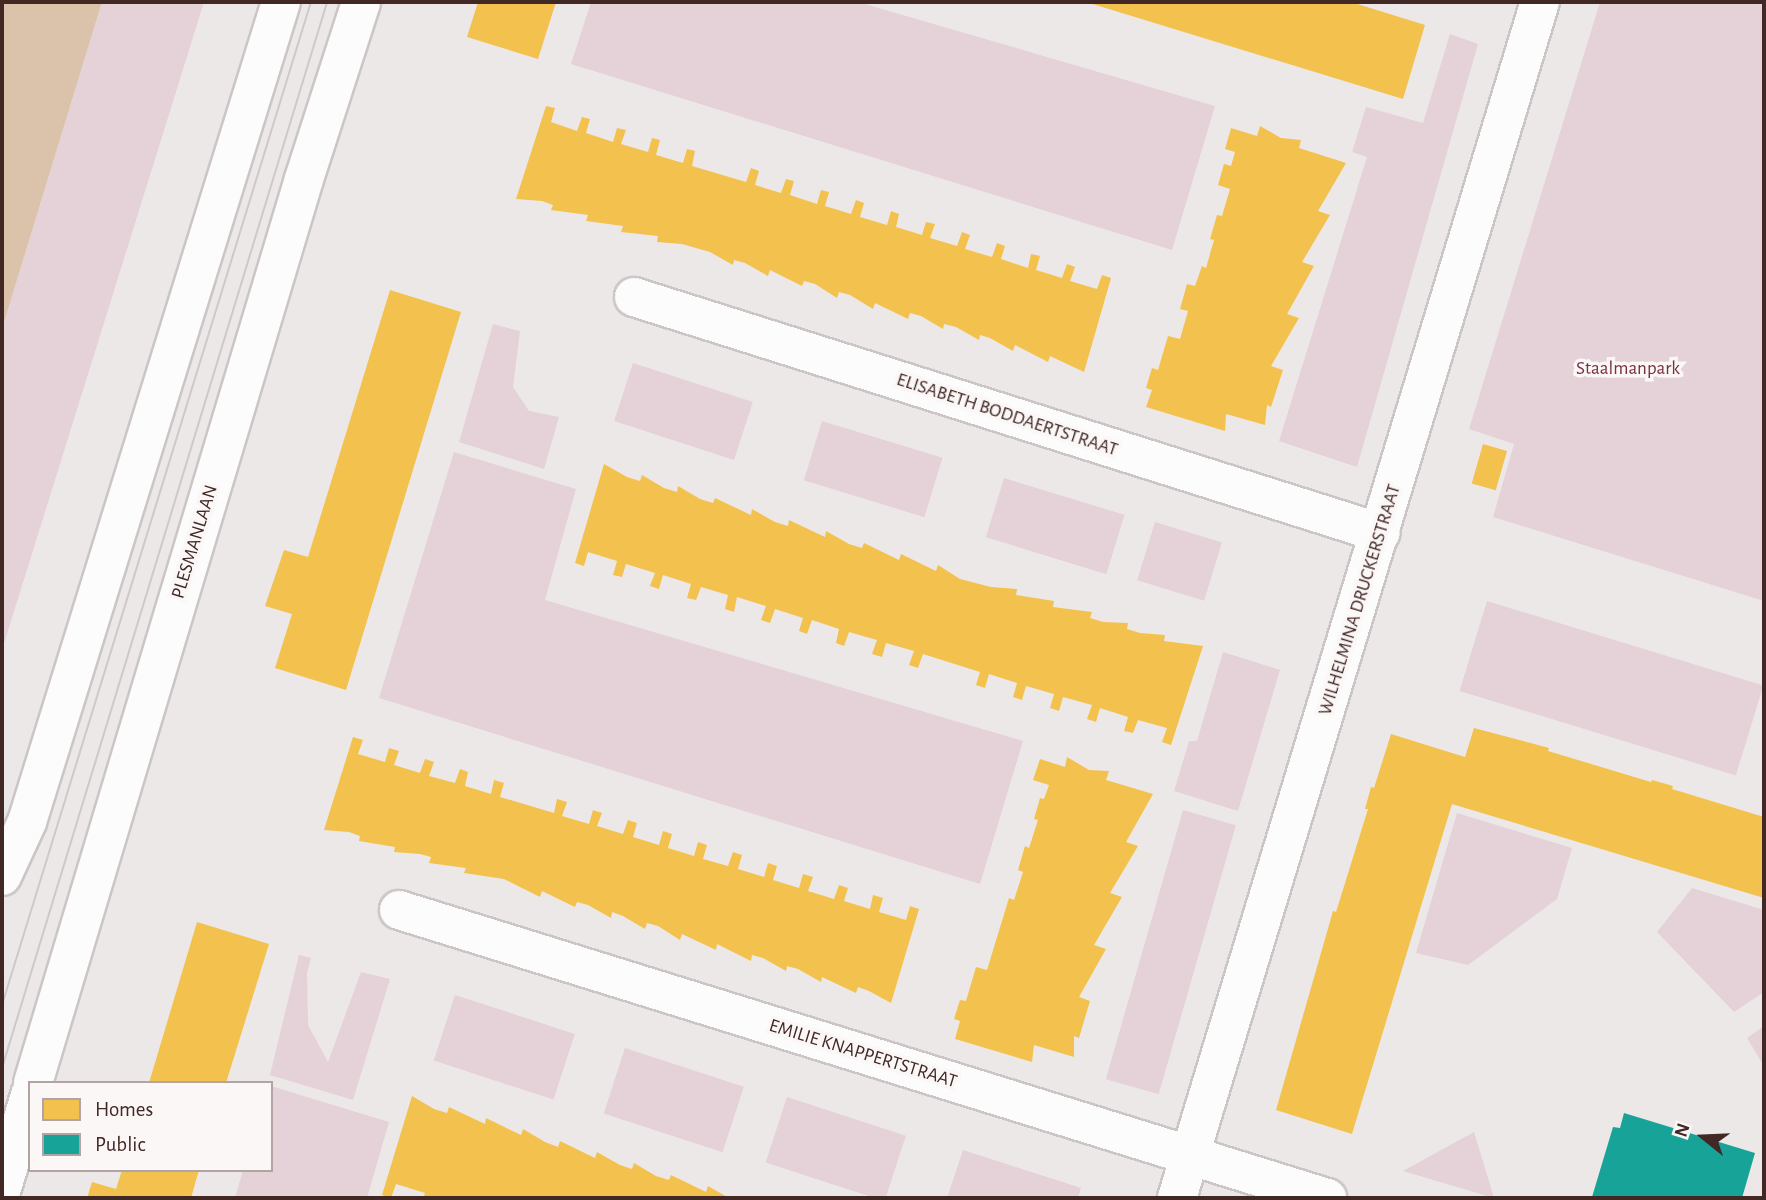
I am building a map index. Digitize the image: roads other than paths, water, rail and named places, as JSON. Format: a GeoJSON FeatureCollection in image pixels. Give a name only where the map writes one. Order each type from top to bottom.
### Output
{"type":"FeatureCollection","features":[{"type":"Feature","properties":{"kind":"street"},"geometry":{"type":"LineString","coordinates":[[2,876],[27,822],[281,2]]}},
{"type":"Feature","properties":{"kind":"street","name":"PLESMANLAAN"},"geometry":{"type":"LineString","coordinates":[[34,1081],[304,179],[361,2]]}},
{"type":"Feature","properties":{"kind":"street","name":"WILHELMINA DRUCKERSTRAAT"},"geometry":{"type":"LineString","coordinates":[[1177,1198],[1381,533],[1532,4]]}},
{"type":"Feature","properties":{"kind":"street","name":"ELISABETH BODDAERTSTRAAT"},"geometry":{"type":"LineString","coordinates":[[634,297],[1381,533]]}},
{"type":"Feature","properties":{"kind":"street","name":"EMILIE KNAPPERTSTRAAT"},"geometry":{"type":"LineString","coordinates":[[399,910],[1327,1198]]}},
{"type":"Feature","properties":{"kind":"street"},"geometry":{"type":"LineString","coordinates":[[2,1188],[28,1102]]}},
{"type":"Feature","properties":{"kind":"tram line"},"geometry":{"type":"LineString","coordinates":[[2,1005],[311,2]]}},
{"type":"Feature","properties":{"kind":"tram line"},"geometry":{"type":"LineString","coordinates":[[2,1068],[327,2]]}},
{"type":"Feature","properties":{"kind":"park label","name":"Staalmanpark"},"geometry":{"type":"Point","coordinates":[1628,369]}}]}
